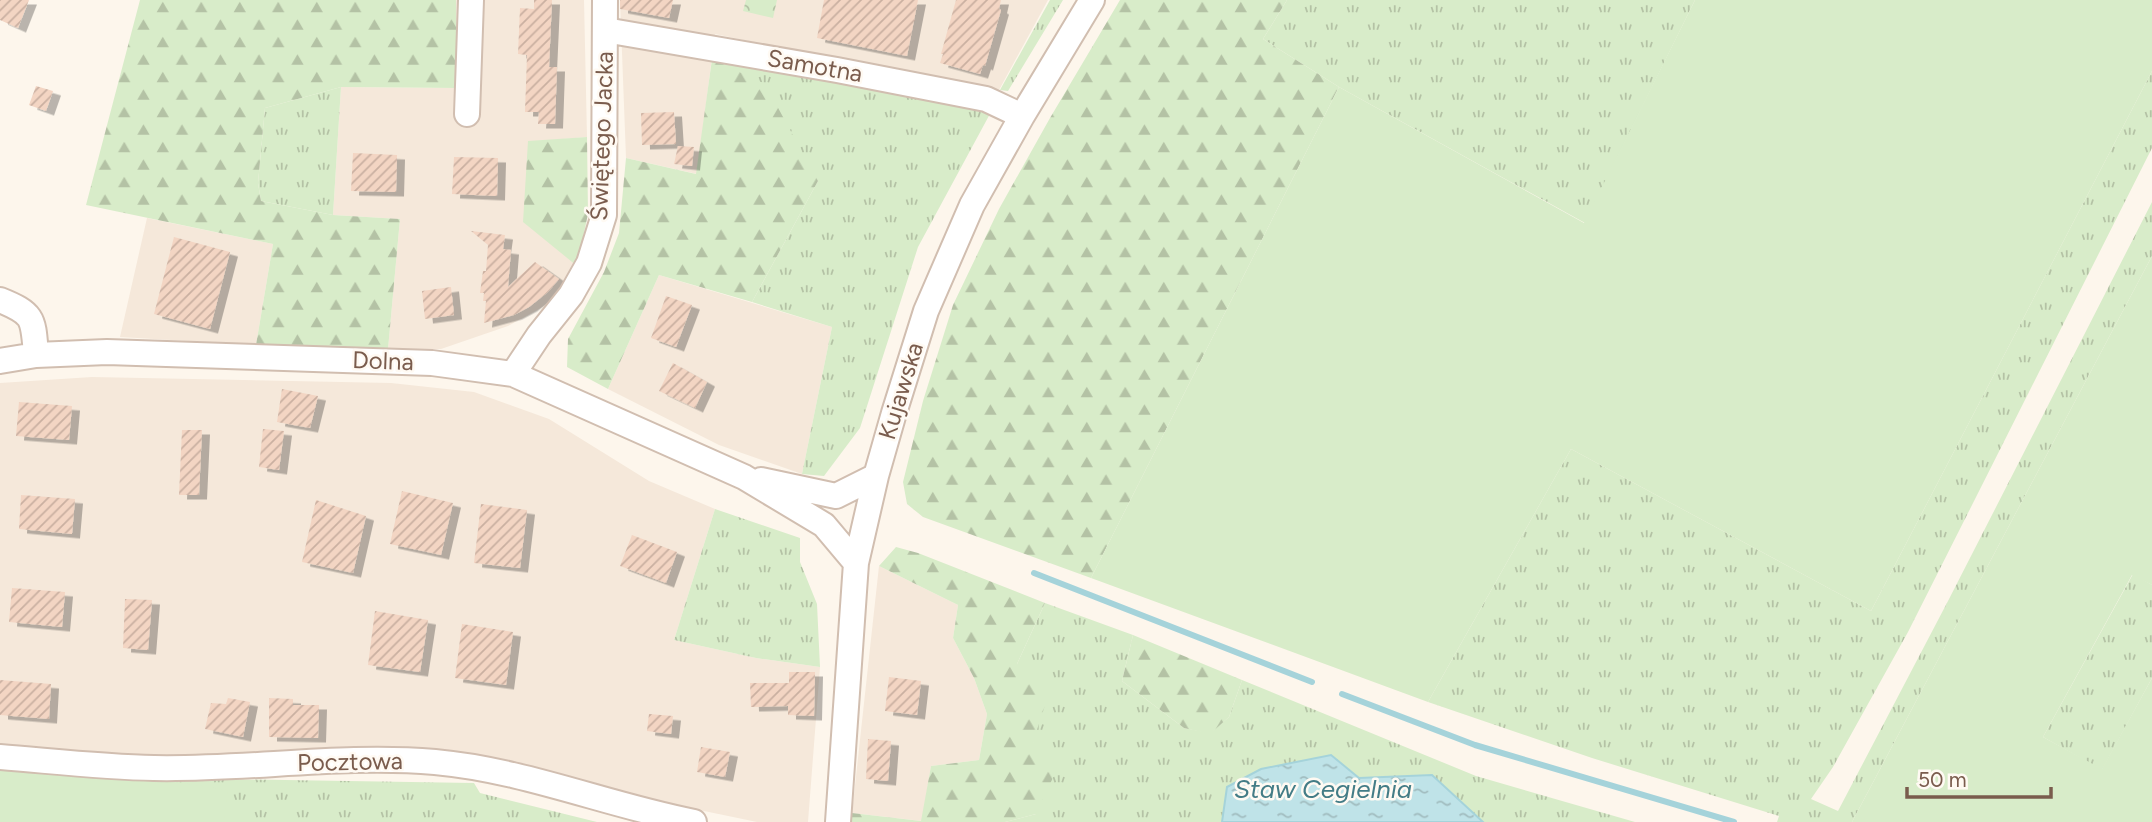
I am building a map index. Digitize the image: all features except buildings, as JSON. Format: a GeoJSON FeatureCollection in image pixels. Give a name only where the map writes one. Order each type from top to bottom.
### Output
{"type":"FeatureCollection","features":[{"type":"Feature","properties":{"kind":"street"},"geometry":{"type":"LineString","coordinates":[[467,114],[471,0]]}},
{"type":"Feature","properties":{"kind":"street","name":"Świętego Jacka"},"geometry":{"type":"LineString","coordinates":[[513,374],[539,335],[572,295],[589,263],[604,215],[605,0]]}},
{"type":"Feature","properties":{"kind":"street","name":"Kujawska"},"geometry":{"type":"LineString","coordinates":[[838,822],[856,563],[876,476],[926,311],[972,205],[1092,0]]}},
{"type":"Feature","properties":{"kind":"street","name":"Samotna"},"geometry":{"type":"LineString","coordinates":[[605,30],[986,99],[1022,116]]}},
{"type":"Feature","properties":{"kind":"street"},"geometry":{"type":"LineString","coordinates":[[0,300],[21,309],[30,317],[36,355]]}},
{"type":"Feature","properties":{"kind":"street","name":"Dolna"},"geometry":{"type":"LineString","coordinates":[[0,360],[36,355],[107,352],[418,362],[513,374],[744,477],[824,525],[856,563]]}},
{"type":"Feature","properties":{"kind":"street"},"geometry":{"type":"LineString","coordinates":[[836,496],[876,476]]}},
{"type":"Feature","properties":{"kind":"street","name":"Dolna"},"geometry":{"type":"LineString","coordinates":[[744,477],[836,496],[866,519]]}},
{"type":"Feature","properties":{"kind":"street"},"geometry":{"type":"LineString","coordinates":[[824,525],[866,519]]}},
{"type":"Feature","properties":{"kind":"street","name":"Pocztowa"},"geometry":{"type":"LineString","coordinates":[[0,757],[154,768],[375,759],[437,762],[533,780],[616,804],[694,822]]}},
{"type":"Feature","properties":{"kind":"shaded area"},"geometry":{"type":"Polygon","coordinates":[[[456,0],[584,0],[587,137],[528,142],[577,266],[548,304],[508,326],[441,349],[388,349],[400,219],[333,215],[341,87],[457,88],[456,0]]]}},
{"type":"Feature","properties":{"kind":"shaded area"},"geometry":{"type":"Polygon","coordinates":[[[620,0],[1048,0],[999,90],[946,82],[715,34],[697,174],[626,158],[620,0]]]}},
{"type":"Feature","properties":{"kind":"shaded area"},"geometry":{"type":"Polygon","coordinates":[[[147,218],[273,244],[256,345],[120,337],[147,218]]]}},
{"type":"Feature","properties":{"kind":"shaded area"},"geometry":{"type":"Polygon","coordinates":[[[659,275],[832,327],[802,474],[719,445],[608,389],[659,275]]]}},
{"type":"Feature","properties":{"kind":"shaded area"},"geometry":{"type":"Polygon","coordinates":[[[92,377],[391,383],[474,392],[549,419],[649,481],[715,509],[674,640],[756,658],[820,667],[808,822],[757,822],[430,754],[174,760],[0,748],[0,383],[92,377]]]}},
{"type":"Feature","properties":{"kind":"shaded area"},"geometry":{"type":"Polygon","coordinates":[[[879,566],[958,605],[953,638],[974,678],[987,714],[979,760],[931,766],[922,821],[852,813],[879,566]]]}},
{"type":"Feature","properties":{"kind":"green space"},"geometry":{"type":"Polygon","coordinates":[[[140,0],[456,0],[457,88],[341,87],[265,108],[258,183],[261,201],[333,215],[400,219],[388,349],[256,345],[273,244],[86,205],[140,0]]]}},
{"type":"Feature","properties":{"kind":"green space"},"geometry":{"type":"Polygon","coordinates":[[[746,0],[777,0],[773,18],[743,11],[746,0]]]}},
{"type":"Feature","properties":{"kind":"green space"},"geometry":{"type":"Polygon","coordinates":[[[1050,0],[1063,0],[1008,91],[1000,90],[1050,0]]]}},
{"type":"Feature","properties":{"kind":"green space"},"geometry":{"type":"Polygon","coordinates":[[[1120,0],[1287,0],[1263,39],[1339,87],[1091,578],[923,517],[907,504],[903,482],[923,401],[953,305],[999,209],[1120,0]]]}},
{"type":"Feature","properties":{"kind":"green space"},"geometry":{"type":"Polygon","coordinates":[[[1287,0],[1695,0],[1585,223],[1339,87],[1263,39],[1287,0]]]}},
{"type":"Feature","properties":{"kind":"green space"},"geometry":{"type":"Polygon","coordinates":[[[1695,0],[2152,0],[2152,71],[1871,611],[1571,449],[1428,702],[1091,578],[1339,87],[1584,223],[1695,0]]]}},
{"type":"Feature","properties":{"kind":"green space"},"geometry":{"type":"Polygon","coordinates":[[[712,59],[991,112],[918,247],[860,428],[824,476],[802,474],[832,327],[752,302],[818,181],[712,59]]]}},
{"type":"Feature","properties":{"kind":"green space"},"geometry":{"type":"Polygon","coordinates":[[[712,59],[765,84],[818,181],[752,302],[659,275],[608,389],[567,367],[568,339],[604,272],[619,233],[626,158],[696,174],[712,59]]]}},
{"type":"Feature","properties":{"kind":"green space"},"geometry":{"type":"Polygon","coordinates":[[[2152,71],[2152,148],[1908,632],[1833,767],[1811,799],[1838,811],[2152,202],[2152,256],[1852,822],[1777,822],[1779,816],[1592,758],[1428,702],[1571,449],[1871,611],[2152,71]]]}},
{"type":"Feature","properties":{"kind":"green space"},"geometry":{"type":"Polygon","coordinates":[[[341,87],[333,215],[261,201],[258,183],[265,108],[341,87]]]}},
{"type":"Feature","properties":{"kind":"green space"},"geometry":{"type":"Polygon","coordinates":[[[587,137],[588,214],[577,266],[523,222],[528,141],[587,137]]]}},
{"type":"Feature","properties":{"kind":"green space"},"geometry":{"type":"Polygon","coordinates":[[[2152,256],[2152,585],[2132,575],[2043,737],[2102,769],[2152,678],[2152,822],[1852,822],[2152,256]]]}},
{"type":"Feature","properties":{"kind":"green space"},"geometry":{"type":"Polygon","coordinates":[[[715,509],[800,538],[800,562],[817,604],[820,667],[756,658],[674,640],[715,509]]]}},
{"type":"Feature","properties":{"kind":"green space"},"geometry":{"type":"Polygon","coordinates":[[[896,547],[918,553],[1045,603],[1017,664],[1051,687],[1033,742],[1057,769],[1036,814],[1005,822],[852,822],[852,813],[921,821],[931,766],[979,760],[987,714],[974,678],[953,638],[958,605],[879,566],[896,547]]]}},
{"type":"Feature","properties":{"kind":"green space"},"geometry":{"type":"Polygon","coordinates":[[[2133,574],[2152,585],[2152,678],[2102,770],[2043,737],[2133,574]]]}},
{"type":"Feature","properties":{"kind":"green space"},"geometry":{"type":"Polygon","coordinates":[[[1045,603],[1133,635],[1122,681],[1184,728],[1210,733],[1229,717],[1242,680],[1476,776],[1635,822],[1483,822],[1432,775],[1359,778],[1331,755],[1261,769],[1227,787],[1222,822],[1005,822],[1036,814],[1033,742],[1017,664],[1045,603]]]}},
{"type":"Feature","properties":{"kind":"green space"},"geometry":{"type":"Polygon","coordinates":[[[1133,635],[1242,680],[1229,717],[1210,734],[1184,728],[1122,681],[1133,635]]]}},
{"type":"Feature","properties":{"kind":"green space"},"geometry":{"type":"Polygon","coordinates":[[[0,769],[149,778],[228,790],[224,822],[0,822],[0,769]]]}},
{"type":"Feature","properties":{"kind":"green space"},"geometry":{"type":"Polygon","coordinates":[[[149,778],[474,783],[480,793],[597,822],[143,822],[149,778]]]}},
{"type":"Feature","properties":{"kind":"water","name":"Staw Cegielnia"},"geometry":{"type":"Polygon","coordinates":[[[1331,755],[1359,778],[1432,775],[1483,822],[1222,822],[1227,787],[1261,769],[1331,755]]]}},
{"type":"Feature","properties":{"kind":"waterway"},"geometry":{"type":"LineString","coordinates":[[1034,573],[1312,682]]}},
{"type":"Feature","properties":{"kind":"waterway"},"geometry":{"type":"LineString","coordinates":[[1342,694],[1475,745],[1734,822]]}}]}
